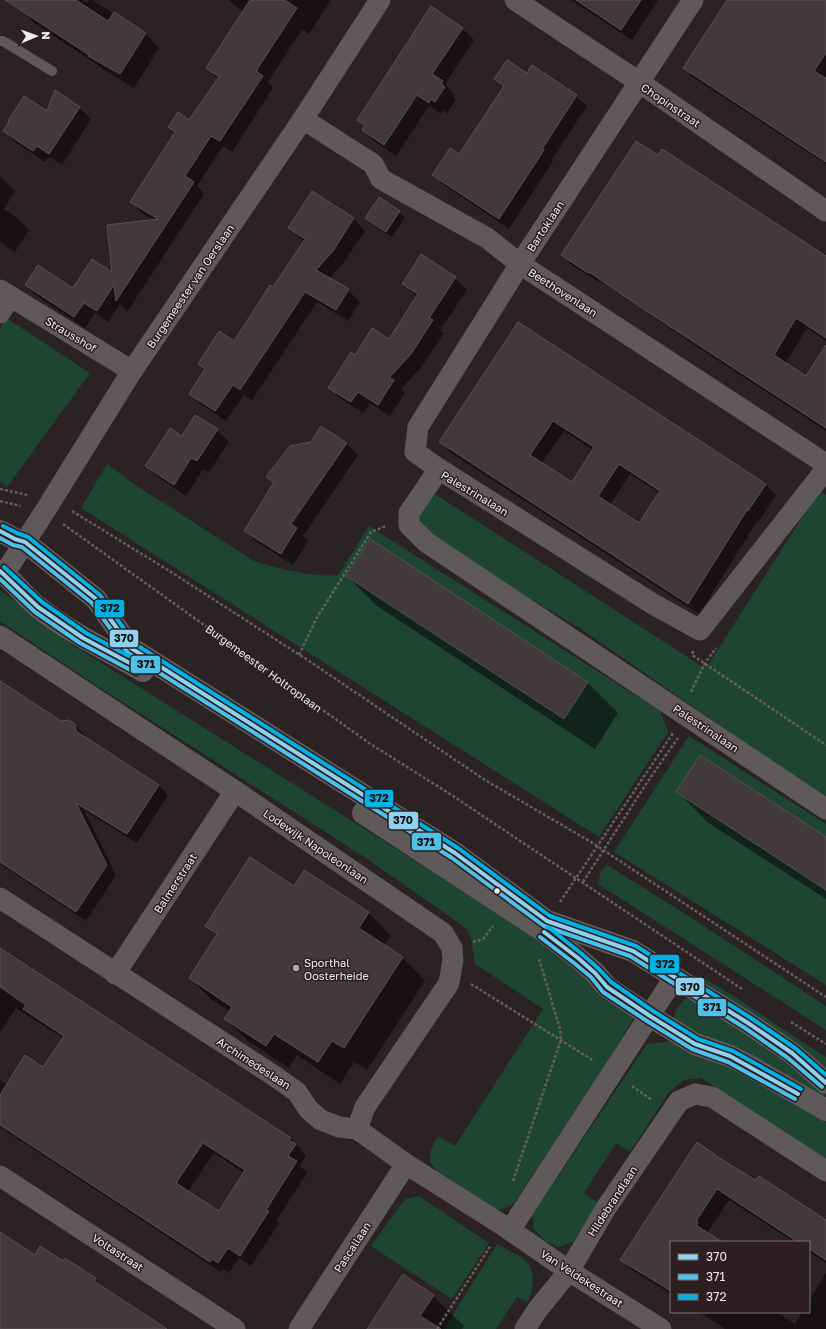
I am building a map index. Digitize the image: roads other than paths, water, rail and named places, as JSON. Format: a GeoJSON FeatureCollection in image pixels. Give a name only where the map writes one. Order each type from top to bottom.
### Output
{"type":"FeatureCollection","features":[{"type":"Feature","properties":{"kind":"street","name":"Burgemeester van Oerslaan"},"geometry":{"type":"LineString","coordinates":[[2,573],[49,505],[132,371],[303,119],[380,0]]}},
{"type":"Feature","properties":{"kind":"street","name":"Chopinstraat"},"geometry":{"type":"LineString","coordinates":[[515,0],[638,82],[826,211]]}},
{"type":"Feature","properties":{"kind":"street","name":"Bartoklaan"},"geometry":{"type":"LineString","coordinates":[[439,469],[415,452],[418,427],[520,264],[693,0]]}},
{"type":"Feature","properties":{"kind":"street","name":"Beethovenlaan"},"geometry":{"type":"LineString","coordinates":[[303,119],[372,164],[381,179],[487,238],[520,264],[826,464]]}},
{"type":"Feature","properties":{"kind":"street","name":"Strausshof"},"geometry":{"type":"LineString","coordinates":[[3,300],[132,371]]}},
{"type":"Feature","properties":{"kind":"street","name":"Palestrinalaan"},"geometry":{"type":"LineString","coordinates":[[826,469],[700,630],[653,604],[439,469],[409,513],[409,525],[426,542],[826,809]]}},
{"type":"Feature","properties":{"kind":"street"},"geometry":{"type":"LineString","coordinates":[[0,531],[24,542],[96,599],[130,648],[455,853],[545,925],[595,973],[607,987],[695,1044],[748,1064],[826,1110]]}},
{"type":"Feature","properties":{"kind":"street"},"geometry":{"type":"LineString","coordinates":[[2,573],[38,607],[83,638],[162,682],[261,748],[545,925],[633,951],[748,1023],[792,1053],[826,1083]]}},
{"type":"Feature","properties":{"kind":"street","name":"Lodewijk Napoleonlaan"},"geometry":{"type":"LineString","coordinates":[[0,636],[235,791],[443,933],[452,948],[453,960],[449,983],[365,1107],[357,1129]]}},
{"type":"Feature","properties":{"kind":"street","name":"Balmerstraat"},"geometry":{"type":"LineString","coordinates":[[115,974],[235,791]]}},
{"type":"Feature","properties":{"kind":"street","name":"Archimedeslaan"},"geometry":{"type":"LineString","coordinates":[[0,898],[279,1080],[296,1092],[309,1110],[321,1120],[339,1127],[357,1129],[406,1164],[507,1228]]}},
{"type":"Feature","properties":{"kind":"street"},"geometry":{"type":"LineString","coordinates":[[507,1228],[674,978]]}},
{"type":"Feature","properties":{"kind":"street","name":"Hildebrandlaan"},"geometry":{"type":"LineString","coordinates":[[525,1329],[538,1309],[569,1271],[606,1208],[678,1101],[695,1094],[712,1096],[826,1171]]}},
{"type":"Feature","properties":{"kind":"street","name":"Pascallaan"},"geometry":{"type":"LineString","coordinates":[[299,1329],[406,1164]]}},
{"type":"Feature","properties":{"kind":"street","name":"Voltastraat"},"geometry":{"type":"LineString","coordinates":[[0,1176],[235,1329]]}},
{"type":"Feature","properties":{"kind":"street","name":"Van Veldekestraat"},"geometry":{"type":"LineString","coordinates":[[507,1228],[569,1271],[661,1329]]}},
{"type":"Feature","properties":{"kind":"lane"},"geometry":{"type":"LineString","coordinates":[[0,41],[3,41],[52,71]]}},
{"type":"Feature","properties":{"kind":"place","name":"Sporthal Oosterheide"},"geometry":{"type":"Point","coordinates":[296,968]}}]}
